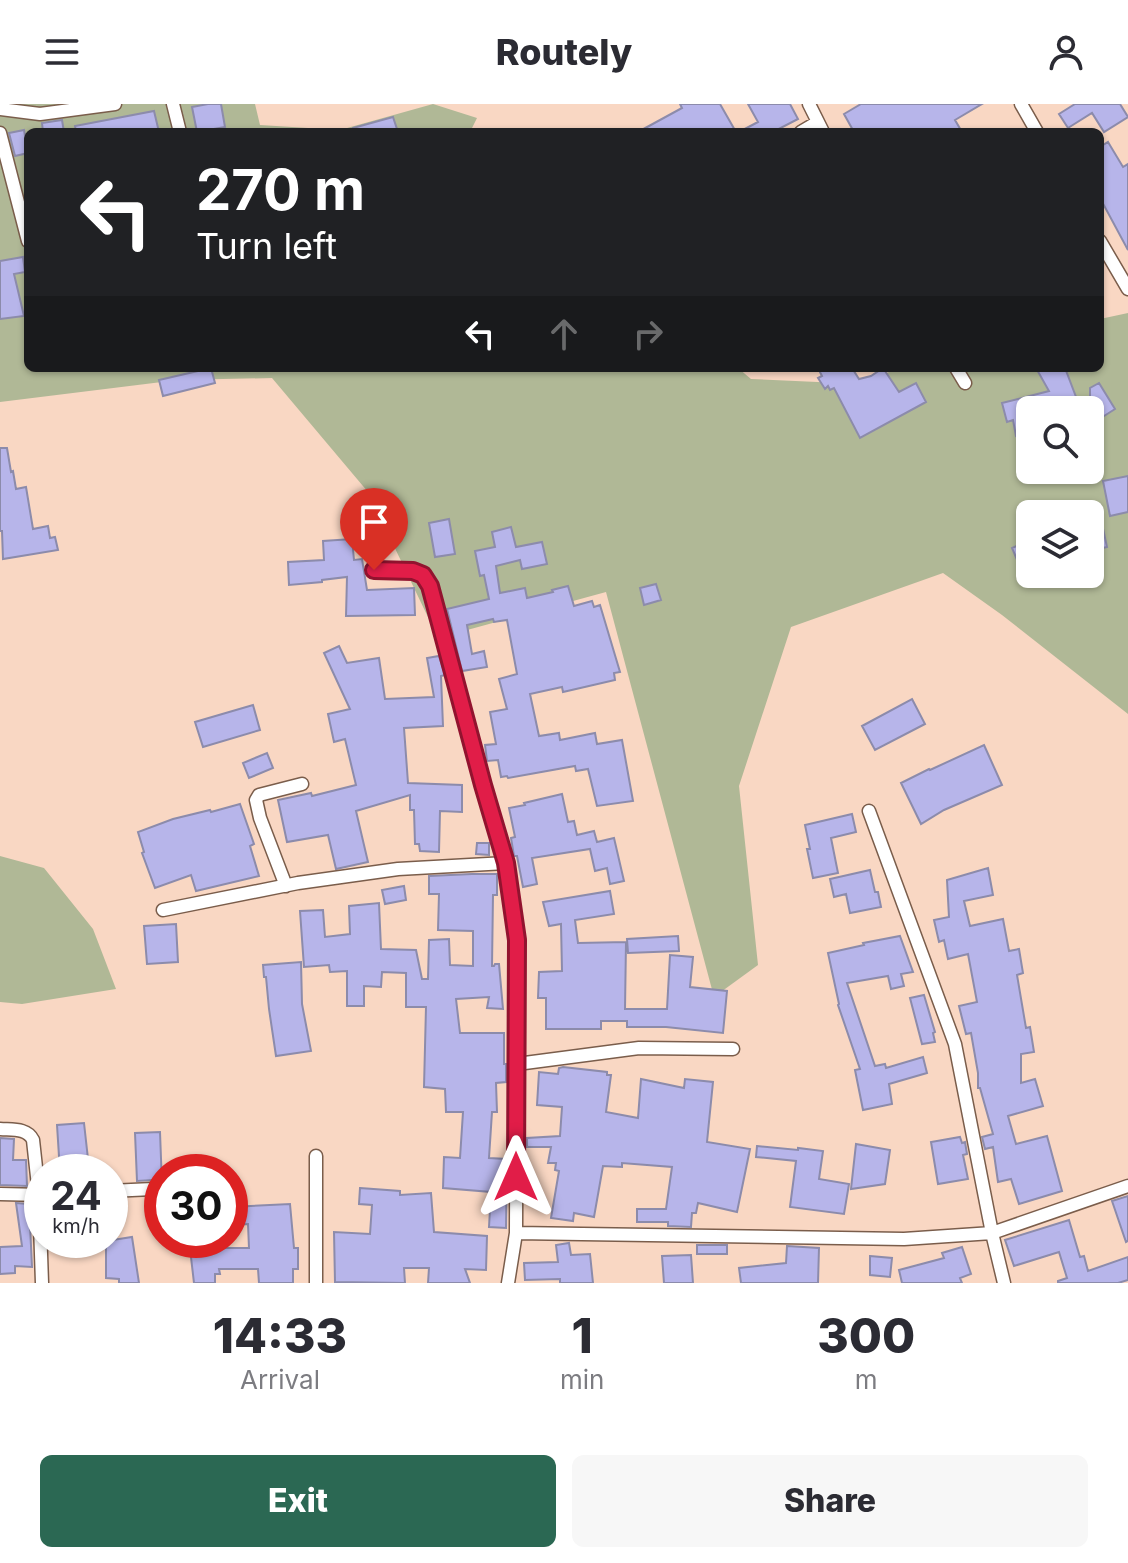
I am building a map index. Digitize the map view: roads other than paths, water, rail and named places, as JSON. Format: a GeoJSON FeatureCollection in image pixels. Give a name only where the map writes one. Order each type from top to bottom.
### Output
{"type":"FeatureCollection","features":[{"type":"Feature","properties":{"kind":"street"},"geometry":{"type":"LineString","coordinates":[[0,109],[40,114],[113,104]]}},
{"type":"Feature","properties":{"kind":"street"},"geometry":{"type":"LineString","coordinates":[[173,104],[179,128]]}},
{"type":"Feature","properties":{"kind":"street"},"geometry":{"type":"LineString","coordinates":[[809,104],[820,127]]}},
{"type":"Feature","properties":{"kind":"street"},"geometry":{"type":"LineString","coordinates":[[1021,104],[1035,128]]}},
{"type":"Feature","properties":{"kind":"street"},"geometry":{"type":"LineString","coordinates":[[0,133],[24,226]]}},
{"type":"Feature","properties":{"kind":"street"},"geometry":{"type":"LineString","coordinates":[[1104,248],[1128,289]]}},
{"type":"Feature","properties":{"kind":"street"},"geometry":{"type":"LineString","coordinates":[[958,372],[965,383]]}},
{"type":"Feature","properties":{"kind":"street"},"geometry":{"type":"LineString","coordinates":[[374,570],[413,571],[423,575],[430,586],[506,863],[517,940],[516,1233],[508,1283]]}},
{"type":"Feature","properties":{"kind":"street"},"geometry":{"type":"LineString","coordinates":[[286,886],[256,800],[259,795],[302,784]]}},
{"type":"Feature","properties":{"kind":"street"},"geometry":{"type":"LineString","coordinates":[[869,811],[955,1044],[1004,1283]]}},
{"type":"Feature","properties":{"kind":"street"},"geometry":{"type":"LineString","coordinates":[[163,910],[286,886],[398,869],[506,863]]}},
{"type":"Feature","properties":{"kind":"street"},"geometry":{"type":"LineString","coordinates":[[517,1064],[639,1048],[733,1049]]}},
{"type":"Feature","properties":{"kind":"street"},"geometry":{"type":"LineString","coordinates":[[0,1129],[30,1134],[35,1154]]}},
{"type":"Feature","properties":{"kind":"street"},"geometry":{"type":"LineString","coordinates":[[316,1156],[316,1283]]}},
{"type":"Feature","properties":{"kind":"street"},"geometry":{"type":"LineString","coordinates":[[516,1233],[904,1239],[992,1233],[1128,1186]]}},
{"type":"Feature","properties":{"kind":"street"},"geometry":{"type":"LineString","coordinates":[[0,1194],[24,1195]]}},
{"type":"Feature","properties":{"kind":"street"},"geometry":{"type":"LineString","coordinates":[[41,1258],[42,1283]]}}]}
